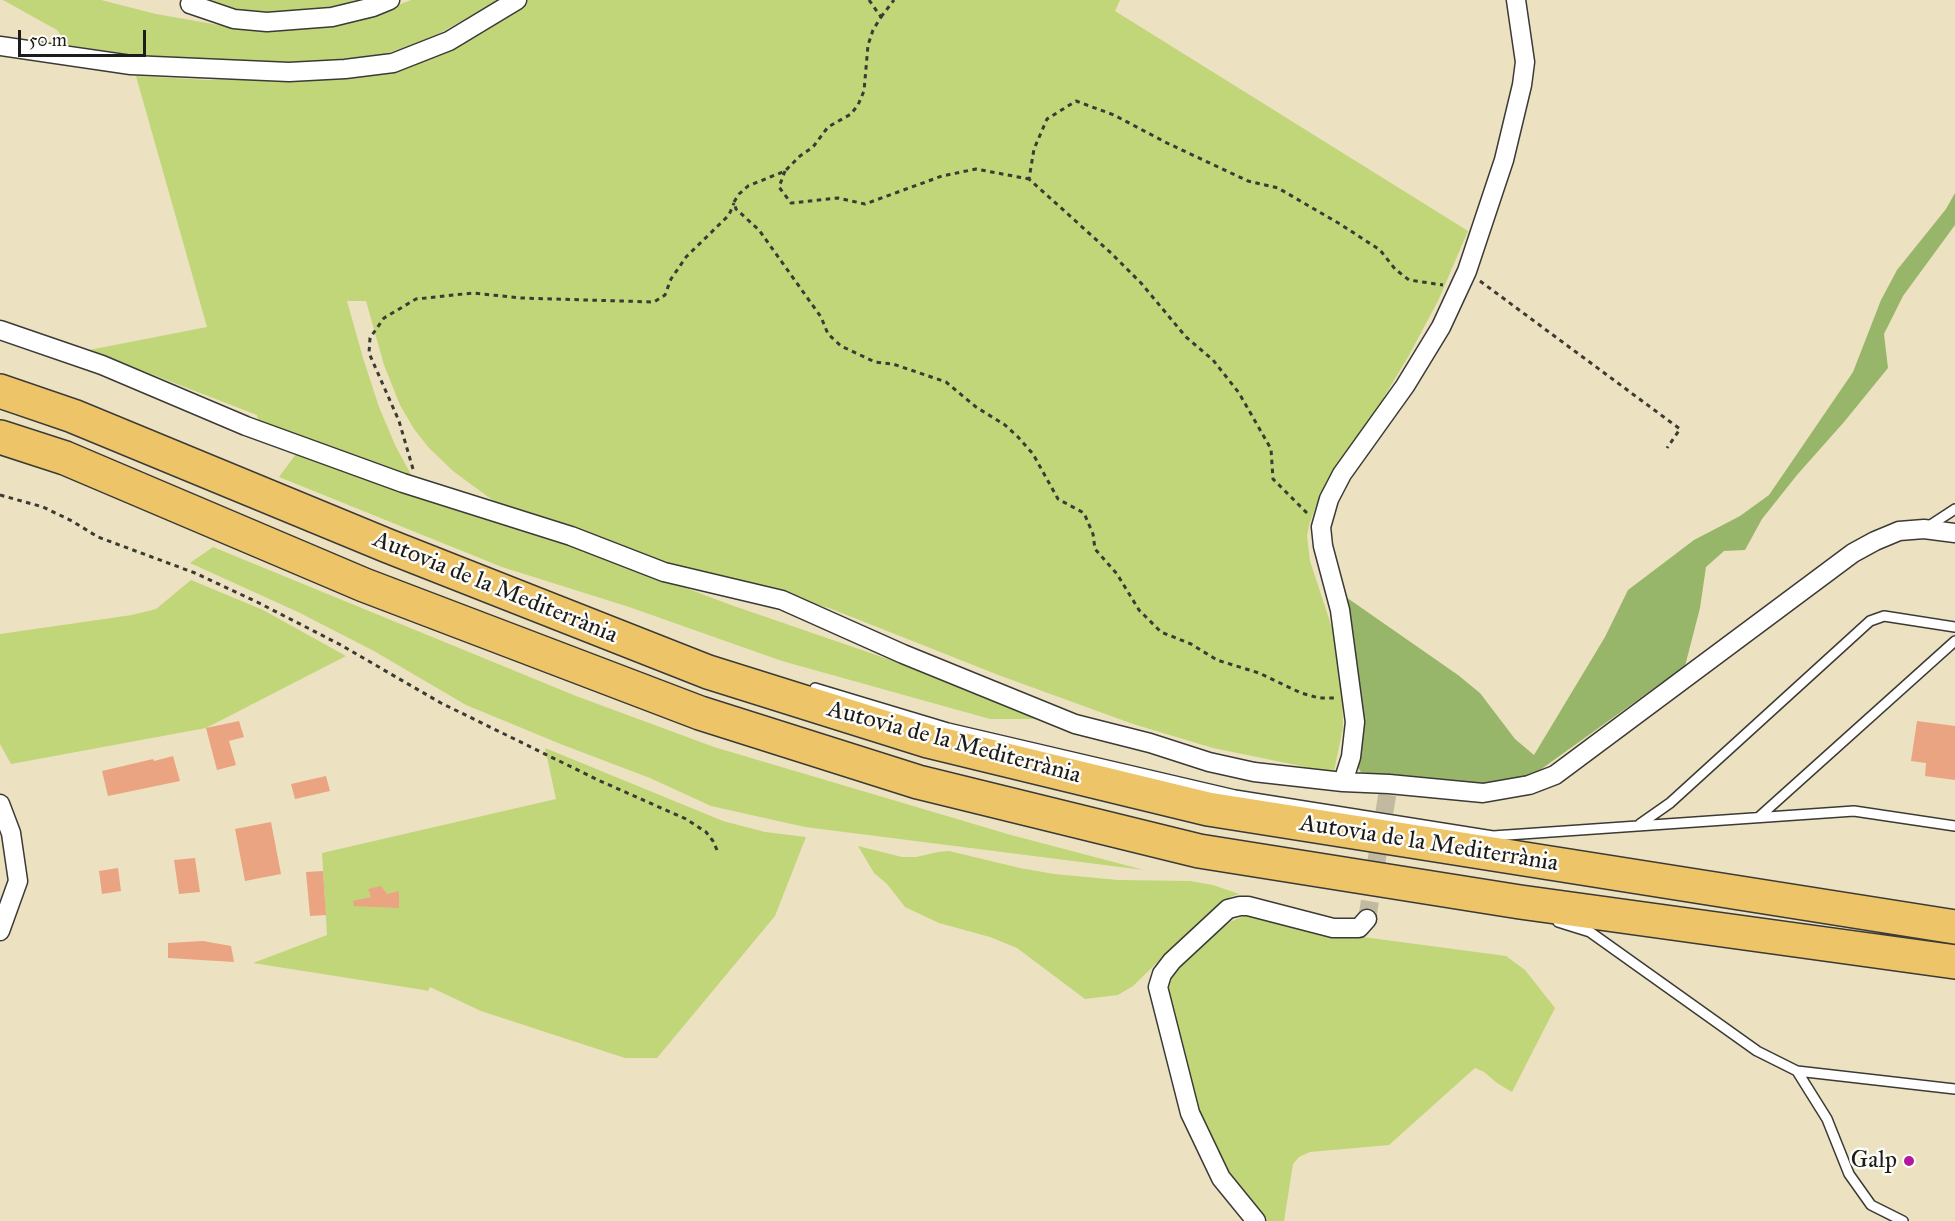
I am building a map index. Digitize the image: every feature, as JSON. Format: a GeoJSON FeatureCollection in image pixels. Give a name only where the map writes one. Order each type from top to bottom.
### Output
{"type":"FeatureCollection","features":[{"type":"Feature","properties":{"kind":"highway","name":"Autovia de la Mediterrània"},"geometry":{"type":"LineString","coordinates":[[0,391],[73,416],[388,546],[708,672],[928,741],[1208,809],[1955,927]]}},
{"type":"Feature","properties":{"kind":"highway","name":"Autovia de la Mediterrània"},"geometry":{"type":"LineString","coordinates":[[0,436],[65,458],[364,585],[700,713],[918,782],[1199,850],[1521,902],[1955,962]]}},
{"type":"Feature","properties":{"kind":"street"},"geometry":{"type":"LineString","coordinates":[[191,2],[234,19],[267,22],[332,17],[373,7],[390,0]]}},
{"type":"Feature","properties":{"kind":"street"},"geometry":{"type":"LineString","coordinates":[[0,46],[131,65],[279,72],[345,69],[393,63],[449,41],[517,0]]}},
{"type":"Feature","properties":{"kind":"street"},"geometry":{"type":"LineString","coordinates":[[1343,782],[1351,757],[1355,722],[1340,610],[1323,546],[1322,527],[1329,499],[1342,474],[1405,386],[1441,327],[1463,279],[1504,160],[1522,85],[1525,62],[1516,0]]}},
{"type":"Feature","properties":{"kind":"street"},"geometry":{"type":"LineString","coordinates":[[0,330],[102,365],[246,426],[418,488],[571,536],[664,572],[782,600],[903,654],[1075,724],[1150,743],[1209,762],[1254,772],[1343,782],[1483,793],[1529,785],[1555,775],[1854,553],[1899,531],[1924,529],[1955,533]]}},
{"type":"Feature","properties":{"kind":"street"},"geometry":{"type":"LineString","coordinates":[[0,804],[11,833],[18,881],[0,931]]}},
{"type":"Feature","properties":{"kind":"street"},"geometry":{"type":"LineString","coordinates":[[1256,1221],[1221,1178],[1190,1113],[1158,987],[1162,974],[1172,961],[1228,909],[1248,906],[1334,928],[1359,928],[1367,918]]}},
{"type":"Feature","properties":{"kind":"lane"},"geometry":{"type":"LineString","coordinates":[[1924,529],[1955,509]]}},
{"type":"Feature","properties":{"kind":"lane"},"geometry":{"type":"LineString","coordinates":[[521,599],[645,637]]}},
{"type":"Feature","properties":{"kind":"lane"},"geometry":{"type":"LineString","coordinates":[[1637,825],[1670,803],[1870,621],[1884,616],[1955,627]]}},
{"type":"Feature","properties":{"kind":"lane"},"geometry":{"type":"LineString","coordinates":[[1759,817],[1955,641]]}},
{"type":"Feature","properties":{"kind":"lane"},"geometry":{"type":"LineString","coordinates":[[802,685],[948,728],[1235,795],[1493,836],[1854,811],[1955,826]]}},
{"type":"Feature","properties":{"kind":"lane"},"geometry":{"type":"LineString","coordinates":[[1327,871],[1507,910]]}},
{"type":"Feature","properties":{"kind":"lane"},"geometry":{"type":"LineString","coordinates":[[1552,920],[1590,932],[1757,1051],[1797,1071],[1955,1089]]}},
{"type":"Feature","properties":{"kind":"lane"},"geometry":{"type":"LineString","coordinates":[[1797,1071],[1827,1119],[1849,1174],[1870,1206],[1903,1221]]}},
{"type":"Feature","properties":{"kind":"path"},"geometry":{"type":"LineString","coordinates":[[869,0],[881,17]]}},
{"type":"Feature","properties":{"kind":"path"},"geometry":{"type":"LineString","coordinates":[[418,488],[399,421],[369,353],[370,338],[384,318],[416,299],[473,294],[521,298],[654,302],[666,295],[671,279],[686,257],[729,215],[739,194],[748,186],[785,171],[813,147],[828,127],[850,114],[858,105],[864,91],[868,45],[873,30],[894,0]]}},
{"type":"Feature","properties":{"kind":"path"},"geometry":{"type":"LineString","coordinates":[[1029,179],[1035,149],[1047,119],[1076,101],[1114,115],[1248,181],[1278,188],[1380,250],[1395,269],[1409,280],[1463,279],[1585,358],[1680,429],[1667,448]]}},
{"type":"Feature","properties":{"kind":"path"},"geometry":{"type":"LineString","coordinates":[[785,171],[779,187],[791,203],[838,198],[865,204],[942,176],[976,169],[1029,179],[1111,253],[1141,283],[1186,337],[1213,360],[1239,393],[1271,449],[1273,479],[1322,527]]}},
{"type":"Feature","properties":{"kind":"path"},"geometry":{"type":"LineString","coordinates":[[734,202],[736,209],[759,230],[821,317],[828,334],[841,346],[875,362],[893,364],[946,382],[1018,437],[1033,454],[1058,499],[1084,513],[1093,534],[1095,549],[1117,574],[1139,610],[1161,632],[1191,644],[1217,660],[1259,673],[1301,693],[1319,698],[1352,696]]}},
{"type":"Feature","properties":{"kind":"path"},"geometry":{"type":"LineString","coordinates":[[0,495],[43,507],[98,537],[195,573],[257,602],[339,644],[441,703],[598,780],[686,819],[706,832],[717,850]]}},
{"type":"Feature","properties":{"kind":"green space"},"geometry":{"type":"Polygon","coordinates":[[[3,0],[101,0],[156,14],[236,28],[371,16],[411,0],[499,0],[438,34],[406,47],[381,55],[326,64],[182,60],[68,45],[57,30],[3,0]]]}},
{"type":"Feature","properties":{"kind":"green space"},"geometry":{"type":"Polygon","coordinates":[[[210,0],[376,0],[329,12],[229,15],[210,0]]]}},
{"type":"Feature","properties":{"kind":"green space"},"geometry":{"type":"Polygon","coordinates":[[[529,0],[1120,0],[1115,11],[1468,231],[1438,301],[1408,357],[1372,417],[1333,472],[1309,525],[1307,536],[1310,561],[1334,634],[1342,684],[1343,728],[1333,776],[1301,766],[1213,748],[1133,724],[1001,676],[829,608],[635,553],[523,516],[495,502],[453,471],[429,448],[414,429],[400,405],[384,365],[366,301],[347,301],[379,407],[396,447],[414,480],[259,422],[257,415],[89,350],[207,327],[136,76],[208,80],[357,75],[471,35],[529,0]]]}},
{"type":"Feature","properties":{"kind":"green space"},"geometry":{"type":"Polygon","coordinates":[[[1955,193],[1955,225],[1903,296],[1884,334],[1888,368],[1762,519],[1745,550],[1724,551],[1706,567],[1700,608],[1685,666],[1533,775],[1500,789],[1361,772],[1354,762],[1343,595],[1458,675],[1480,693],[1515,739],[1534,755],[1605,637],[1628,590],[1694,540],[1740,516],[1769,495],[1853,372],[1881,300],[1897,270],[1946,209],[1955,193]]]}},
{"type":"Feature","properties":{"kind":"green space"},"geometry":{"type":"Polygon","coordinates":[[[302,446],[434,493],[731,605],[1062,719],[990,719],[782,661],[629,607],[502,567],[279,477],[302,446]]]}},
{"type":"Feature","properties":{"kind":"green space"},"geometry":{"type":"Polygon","coordinates":[[[213,547],[576,696],[714,747],[1011,835],[1144,870],[805,827],[711,806],[650,778],[466,705],[374,651],[298,612],[190,563],[213,547]]]}},
{"type":"Feature","properties":{"kind":"green space"},"geometry":{"type":"Polygon","coordinates":[[[191,580],[263,610],[346,656],[206,728],[11,764],[0,744],[0,634],[132,615],[156,609],[191,580]]]}},
{"type":"Feature","properties":{"kind":"green space"},"geometry":{"type":"Polygon","coordinates":[[[545,748],[723,821],[765,832],[806,837],[775,916],[657,1058],[625,1058],[481,1011],[430,987],[428,991],[253,963],[327,935],[322,853],[556,799],[545,748]]]}},
{"type":"Feature","properties":{"kind":"green space"},"geometry":{"type":"Polygon","coordinates":[[[858,846],[902,857],[949,851],[1054,874],[1118,880],[1190,881],[1213,885],[1239,894],[1230,897],[1217,908],[1133,986],[1118,995],[1085,999],[1017,948],[990,937],[939,923],[905,907],[887,884],[874,873],[858,846]]]}},
{"type":"Feature","properties":{"kind":"green space"},"geometry":{"type":"Polygon","coordinates":[[[1257,914],[1348,935],[1506,956],[1525,970],[1555,1008],[1512,1092],[1475,1068],[1389,1145],[1310,1152],[1299,1157],[1293,1164],[1284,1221],[1266,1221],[1232,1176],[1217,1151],[1195,1103],[1167,989],[1170,979],[1179,967],[1217,932],[1232,921],[1257,914]]]}},
{"type":"Feature","properties":{"kind":"building"},"geometry":{"type":"Polygon","coordinates":[[[239,721],[244,737],[229,741],[236,765],[217,770],[206,728],[239,721]]]}},
{"type":"Feature","properties":{"kind":"building"},"geometry":{"type":"Polygon","coordinates":[[[1917,721],[1955,726],[1955,780],[1925,776],[1926,763],[1911,761],[1917,721]]]}},
{"type":"Feature","properties":{"kind":"building"},"geometry":{"type":"Polygon","coordinates":[[[173,756],[180,781],[108,796],[102,771],[173,756]]]}},
{"type":"Feature","properties":{"kind":"building"},"geometry":{"type":"Polygon","coordinates":[[[326,776],[330,791],[295,799],[291,784],[326,776]]]}},
{"type":"Feature","properties":{"kind":"building"},"geometry":{"type":"Polygon","coordinates":[[[271,822],[281,874],[245,881],[235,829],[271,822]]]}},
{"type":"Feature","properties":{"kind":"building"},"geometry":{"type":"Polygon","coordinates":[[[195,858],[200,892],[179,894],[174,860],[195,858]]]}},
{"type":"Feature","properties":{"kind":"building"},"geometry":{"type":"Polygon","coordinates":[[[118,868],[121,891],[102,894],[99,871],[118,868]]]}},
{"type":"Feature","properties":{"kind":"building"},"geometry":{"type":"Polygon","coordinates":[[[323,871],[326,915],[310,916],[306,872],[323,871]]]}},
{"type":"Feature","properties":{"kind":"building"},"geometry":{"type":"Polygon","coordinates":[[[381,886],[387,894],[399,891],[399,908],[354,906],[353,901],[371,897],[368,889],[381,886]]]}},
{"type":"Feature","properties":{"kind":"building"},"geometry":{"type":"Polygon","coordinates":[[[203,941],[231,946],[234,962],[168,958],[168,943],[203,941]]]}},
{"type":"Feature","properties":{"kind":"tunnel"},"geometry":{"type":"LineString","coordinates":[[1367,919],[1389,784]]}},
{"type":"Feature","properties":{"kind":"place","name":"Galp"},"geometry":{"type":"Point","coordinates":[1909,1161]}}]}
